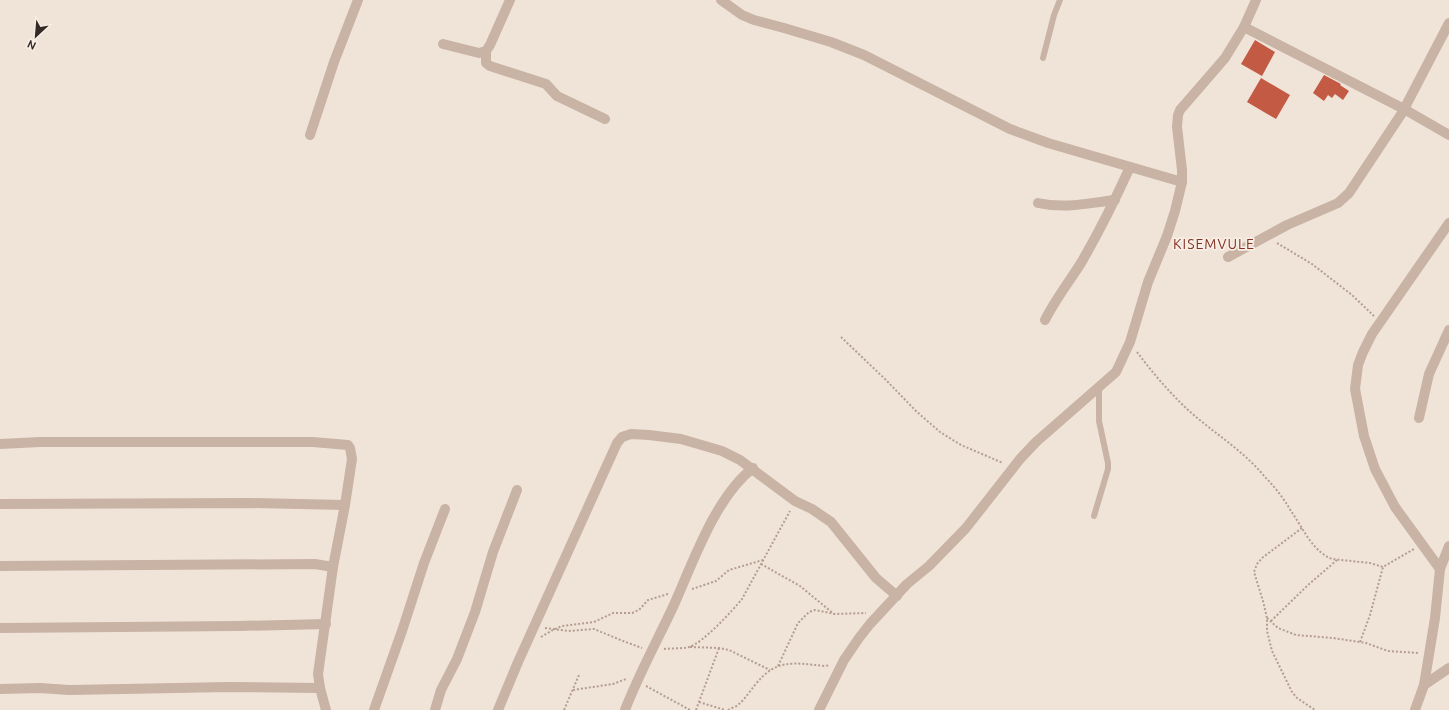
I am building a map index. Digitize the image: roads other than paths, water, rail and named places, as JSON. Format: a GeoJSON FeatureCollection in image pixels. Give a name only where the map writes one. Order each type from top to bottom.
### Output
{"type":"FeatureCollection","features":[{"type":"Feature","properties":{"kind":"street"},"geometry":{"type":"LineString","coordinates":[[310,135],[334,62],[358,0]]}},
{"type":"Feature","properties":{"kind":"street"},"geometry":{"type":"LineString","coordinates":[[443,44],[479,53],[486,50],[490,45],[510,0]]}},
{"type":"Feature","properties":{"kind":"street"},"geometry":{"type":"LineString","coordinates":[[721,0],[742,15],[754,20],[831,42],[864,55],[1010,129],[1048,143],[1182,182]]}},
{"type":"Feature","properties":{"kind":"street"},"geometry":{"type":"LineString","coordinates":[[819,710],[844,660],[858,638],[907,584],[929,566],[966,528],[1013,467],[1036,442],[1116,372],[1130,342],[1148,282],[1167,236],[1182,182],[1177,127],[1178,115],[1180,110],[1225,58],[1244,27],[1256,0]]}},
{"type":"Feature","properties":{"kind":"street"},"geometry":{"type":"LineString","coordinates":[[1228,257],[1287,225],[1343,200],[1404,109],[1449,23]]}},
{"type":"Feature","properties":{"kind":"street"},"geometry":{"type":"LineString","coordinates":[[1244,27],[1404,109],[1449,135]]}},
{"type":"Feature","properties":{"kind":"street"},"geometry":{"type":"LineString","coordinates":[[486,50],[486,63],[490,66],[546,84],[557,96],[605,119]]}},
{"type":"Feature","properties":{"kind":"street"},"geometry":{"type":"LineString","coordinates":[[1045,320],[1052,306],[1080,264],[1115,200],[1130,167]]}},
{"type":"Feature","properties":{"kind":"street"},"geometry":{"type":"LineString","coordinates":[[1038,203],[1054,206],[1070,206],[1115,200]]}},
{"type":"Feature","properties":{"kind":"street"},"geometry":{"type":"LineString","coordinates":[[1440,569],[1395,507],[1375,468],[1364,436],[1355,389],[1358,365],[1372,334],[1449,223]]}},
{"type":"Feature","properties":{"kind":"street"},"geometry":{"type":"LineString","coordinates":[[1419,418],[1429,374],[1449,330]]}},
{"type":"Feature","properties":{"kind":"street"},"geometry":{"type":"LineString","coordinates":[[498,710],[504,693],[617,443],[622,437],[631,434],[681,439],[722,451],[740,460],[795,501],[812,509],[831,522],[876,578],[897,596]]}},
{"type":"Feature","properties":{"kind":"street"},"geometry":{"type":"LineString","coordinates":[[0,444],[40,442],[313,442],[345,444],[349,446],[352,459],[346,505],[334,567],[318,674],[326,710]]}},
{"type":"Feature","properties":{"kind":"street"},"geometry":{"type":"LineString","coordinates":[[625,710],[653,651],[699,546],[720,507],[736,484],[752,468]]}},
{"type":"Feature","properties":{"kind":"street"},"geometry":{"type":"LineString","coordinates":[[435,710],[441,690],[457,659],[475,612],[493,552],[516,490]]}},
{"type":"Feature","properties":{"kind":"street"},"geometry":{"type":"LineString","coordinates":[[0,504],[250,503],[346,505]]}},
{"type":"Feature","properties":{"kind":"street"},"geometry":{"type":"LineString","coordinates":[[374,710],[424,563],[445,510]]}},
{"type":"Feature","properties":{"kind":"street"},"geometry":{"type":"LineString","coordinates":[[1415,710],[1424,685],[1430,651],[1440,569],[1449,546]]}},
{"type":"Feature","properties":{"kind":"street"},"geometry":{"type":"LineString","coordinates":[[0,566],[316,564],[334,567]]}},
{"type":"Feature","properties":{"kind":"street"},"geometry":{"type":"LineString","coordinates":[[0,628],[326,624]]}},
{"type":"Feature","properties":{"kind":"street"},"geometry":{"type":"LineString","coordinates":[[1424,685],[1449,668]]}},
{"type":"Feature","properties":{"kind":"street"},"geometry":{"type":"LineString","coordinates":[[0,689],[40,688],[69,690],[229,687],[320,688]]}},
{"type":"Feature","properties":{"kind":"lane"},"geometry":{"type":"LineString","coordinates":[[1043,58],[1054,15],[1060,0]]}},
{"type":"Feature","properties":{"kind":"lane"},"geometry":{"type":"LineString","coordinates":[[1094,516],[1108,469],[1099,421],[1099,388]]}},
{"type":"Feature","properties":{"kind":"district","name":"KISEMVULE"},"geometry":{"type":"Point","coordinates":[1214,244]}}]}
